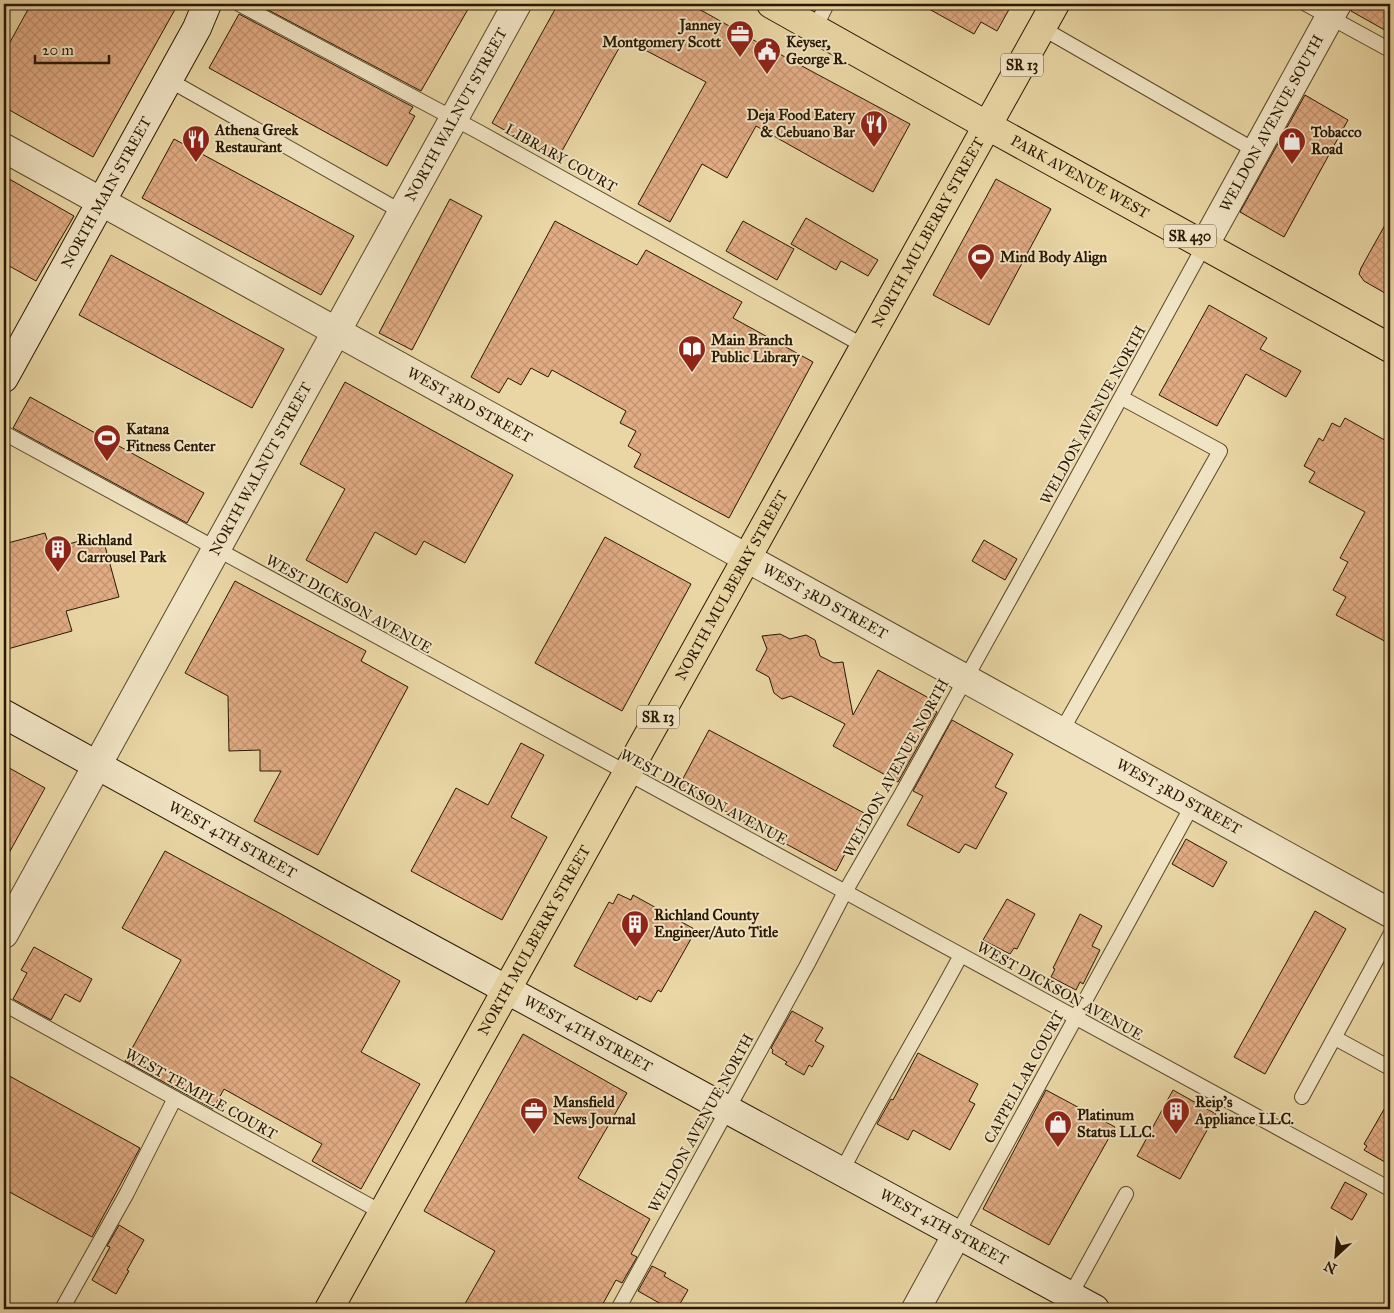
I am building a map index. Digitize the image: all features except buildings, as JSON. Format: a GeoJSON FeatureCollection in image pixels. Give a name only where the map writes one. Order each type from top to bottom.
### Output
{"type":"FeatureCollection","features":[{"type":"Feature","properties":{"kind":"main road","name":"PARK AVENUE WEST"},"geometry":{"type":"LineString","coordinates":[[771,4],[1390,348]]}},
{"type":"Feature","properties":{"kind":"main road","name":"SR 13"},"geometry":{"type":"LineString","coordinates":[[988,126],[1055,4]]}},
{"type":"Feature","properties":{"kind":"main road","name":"NORTH MULBERRY STREET"},"geometry":{"type":"LineString","coordinates":[[329,1309],[988,126]]}},
{"type":"Feature","properties":{"kind":"street","name":"NORTH MAIN STREET"},"geometry":{"type":"LineString","coordinates":[[4,378],[169,80],[197,28],[207,4]]}},
{"type":"Feature","properties":{"kind":"street","name":"NORTH WALNUT STREET"},"geometry":{"type":"LineString","coordinates":[[4,934],[517,4]]}},
{"type":"Feature","properties":{"kind":"street","name":"WELDON AVENUE SOUTH"},"geometry":{"type":"LineString","coordinates":[[1205,244],[1333,10]]}},
{"type":"Feature","properties":{"kind":"street","name":"WEST 3RD STREET"},"geometry":{"type":"LineString","coordinates":[[4,148],[1193,804],[1389,915]]}},
{"type":"Feature","properties":{"kind":"street","name":"WEST 4TH STREET"},"geometry":{"type":"LineString","coordinates":[[4,714],[957,1234],[1067,1302],[1095,1309]]}},
{"type":"Feature","properties":{"kind":"street"},"geometry":{"type":"LineString","coordinates":[[916,1309],[957,1234]]}},
{"type":"Feature","properties":{"kind":"lane","name":"LIBRARY COURT"},"geometry":{"type":"LineString","coordinates":[[239,4],[454,118],[864,346]]}},
{"type":"Feature","properties":{"kind":"lane"},"geometry":{"type":"LineString","coordinates":[[814,28],[827,4]]}},
{"type":"Feature","properties":{"kind":"lane"},"geometry":{"type":"LineString","coordinates":[[1306,4],[1333,10],[1390,50]]}},
{"type":"Feature","properties":{"kind":"lane"},"geometry":{"type":"LineString","coordinates":[[1042,28],[1256,151]]}},
{"type":"Feature","properties":{"kind":"lane"},"geometry":{"type":"LineString","coordinates":[[169,80],[402,212]]}},
{"type":"Feature","properties":{"kind":"lane","name":"WELDON AVENUE NORTH"},"geometry":{"type":"LineString","coordinates":[[618,1309],[807,965],[845,892],[1122,398],[1205,244]]}},
{"type":"Feature","properties":{"kind":"lane"},"geometry":{"type":"LineString","coordinates":[[1061,732],[1220,450],[1122,398]]}},
{"type":"Feature","properties":{"kind":"lane","name":"WEST DICKSON AVENUE"},"geometry":{"type":"LineString","coordinates":[[4,433],[1390,1189]]}},
{"type":"Feature","properties":{"kind":"lane","name":"CAPPELLAR COURT"},"geometry":{"type":"LineString","coordinates":[[957,1234],[1193,804]]}},
{"type":"Feature","properties":{"kind":"lane"},"geometry":{"type":"LineString","coordinates":[[1302,1097],[1334,1038],[1389,915]]}},
{"type":"Feature","properties":{"kind":"lane"},"geometry":{"type":"LineString","coordinates":[[842,1171],[875,1106],[917,1036],[961,955]]}},
{"type":"Feature","properties":{"kind":"lane","name":"WEST TEMPLE COURT"},"geometry":{"type":"LineString","coordinates":[[4,1004],[383,1213]]}},
{"type":"Feature","properties":{"kind":"lane"},"geometry":{"type":"LineString","coordinates":[[1334,1038],[1390,1068]]}},
{"type":"Feature","properties":{"kind":"lane"},"geometry":{"type":"LineString","coordinates":[[62,1309],[127,1193],[175,1098]]}},
{"type":"Feature","properties":{"kind":"lane"},"geometry":{"type":"LineString","coordinates":[[1067,1302],[1126,1194]]}},
{"type":"Feature","properties":{"kind":"place","name":"Janney Montgomery Scott"},"geometry":{"type":"Point","coordinates":[740,58]}},
{"type":"Feature","properties":{"kind":"place","name":"Keyser, George R."},"geometry":{"type":"Point","coordinates":[767,75]}},
{"type":"Feature","properties":{"kind":"place","name":"Deja Food Eatery & Cebuano Bar"},"geometry":{"type":"Point","coordinates":[874,148]}},
{"type":"Feature","properties":{"kind":"place","name":"Athena Greek Restaurant"},"geometry":{"type":"Point","coordinates":[196,163]}},
{"type":"Feature","properties":{"kind":"place","name":"Tobacco Road"},"geometry":{"type":"Point","coordinates":[1292,165]}},
{"type":"Feature","properties":{"kind":"place","name":"Mind Body Align"},"geometry":{"type":"Point","coordinates":[981,281]}},
{"type":"Feature","properties":{"kind":"place","name":"Main Branch Public Library"},"geometry":{"type":"Point","coordinates":[692,373]}},
{"type":"Feature","properties":{"kind":"place","name":"Katana Fitness Center"},"geometry":{"type":"Point","coordinates":[107,462]}},
{"type":"Feature","properties":{"kind":"place","name":"Richland Carrousel Park"},"geometry":{"type":"Point","coordinates":[58,573]}},
{"type":"Feature","properties":{"kind":"place","name":"Richland County Engineer/Auto Title"},"geometry":{"type":"Point","coordinates":[635,948]}},
{"type":"Feature","properties":{"kind":"place","name":"Mansfield News Journal"},"geometry":{"type":"Point","coordinates":[534,1135]}},
{"type":"Feature","properties":{"kind":"place","name":"Reip's Appliance LLC."},"geometry":{"type":"Point","coordinates":[1176,1135]}},
{"type":"Feature","properties":{"kind":"place","name":"Platinum Status LLC."},"geometry":{"type":"Point","coordinates":[1058,1148]}}]}
